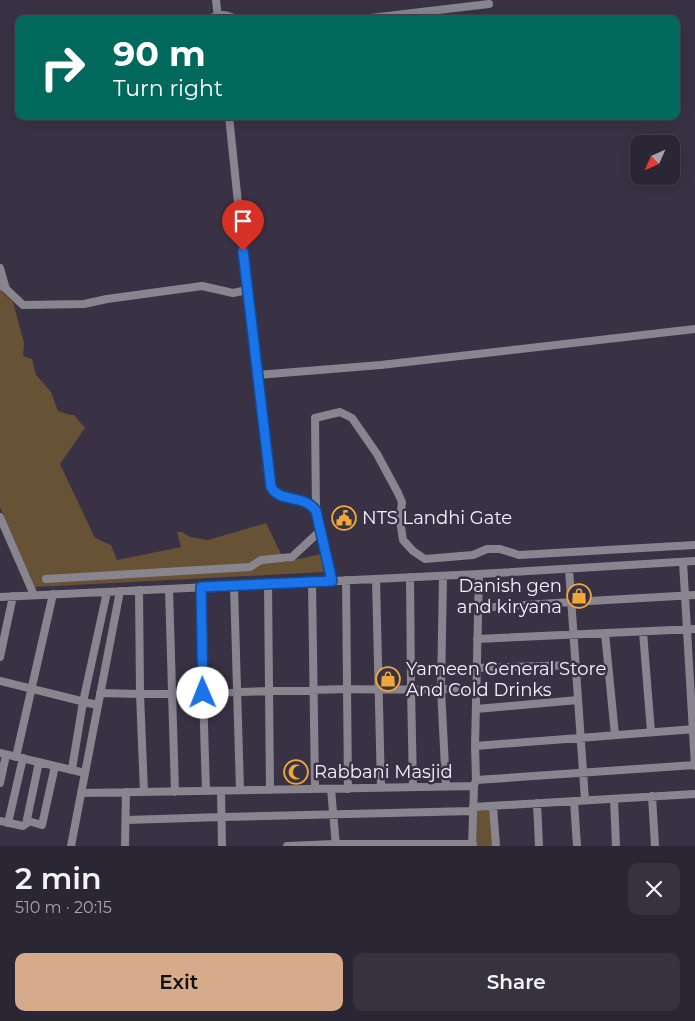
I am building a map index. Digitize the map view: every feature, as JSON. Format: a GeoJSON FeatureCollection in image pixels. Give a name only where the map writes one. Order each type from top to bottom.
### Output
{"type":"FeatureCollection","features":[{"type":"Feature","properties":{"kind":"street"},"geometry":{"type":"LineString","coordinates":[[216,0],[218,15]]}},
{"type":"Feature","properties":{"kind":"street"},"geometry":{"type":"LineString","coordinates":[[396,15],[489,4]]}},
{"type":"Feature","properties":{"kind":"street"},"geometry":{"type":"LineString","coordinates":[[229,120],[247,290],[271,487],[276,493],[307,502],[316,511]]}},
{"type":"Feature","properties":{"kind":"street"},"geometry":{"type":"LineString","coordinates":[[0,268],[3,288],[23,306],[84,304],[202,286],[233,293],[247,290]]}},
{"type":"Feature","properties":{"kind":"street"},"geometry":{"type":"LineString","coordinates":[[257,374],[382,365],[695,329]]}},
{"type":"Feature","properties":{"kind":"street"},"geometry":{"type":"LineString","coordinates":[[332,581],[316,511],[315,418],[340,412],[352,418],[377,454],[402,502],[400,520],[403,540],[413,551],[425,559],[473,556],[487,549],[500,549],[519,555],[695,545]]}},
{"type":"Feature","properties":{"kind":"street"},"geometry":{"type":"LineString","coordinates":[[0,517],[34,595]]}},
{"type":"Feature","properties":{"kind":"street"},"geometry":{"type":"LineString","coordinates":[[46,579],[250,566],[261,560],[292,557],[320,531]]}},
{"type":"Feature","properties":{"kind":"street"},"geometry":{"type":"LineString","coordinates":[[0,597],[443,576],[695,561]]}},
{"type":"Feature","properties":{"kind":"street"},"geometry":{"type":"LineString","coordinates":[[81,793],[446,787],[583,772],[695,765],[683,562]]}},
{"type":"Feature","properties":{"kind":"street"},"geometry":{"type":"LineString","coordinates":[[569,569],[585,800]]}},
{"type":"Feature","properties":{"kind":"street"},"geometry":{"type":"LineString","coordinates":[[287,846],[472,845],[479,574]]}},
{"type":"Feature","properties":{"kind":"street"},"geometry":{"type":"LineString","coordinates":[[443,576],[441,689],[446,787]]}},
{"type":"Feature","properties":{"kind":"street"},"geometry":{"type":"LineString","coordinates":[[410,577],[413,787]]}},
{"type":"Feature","properties":{"kind":"street"},"geometry":{"type":"LineString","coordinates":[[376,579],[381,788]]}},
{"type":"Feature","properties":{"kind":"street"},"geometry":{"type":"LineString","coordinates":[[346,580],[348,789]]}},
{"type":"Feature","properties":{"kind":"street"},"geometry":{"type":"LineString","coordinates":[[312,582],[315,789]]}},
{"type":"Feature","properties":{"kind":"street"},"geometry":{"type":"LineString","coordinates":[[268,584],[270,790]]}},
{"type":"Feature","properties":{"kind":"street"},"geometry":{"type":"LineString","coordinates":[[234,586],[240,790]]}},
{"type":"Feature","properties":{"kind":"street"},"geometry":{"type":"LineString","coordinates":[[201,587],[206,791]]}},
{"type":"Feature","properties":{"kind":"street"},"geometry":{"type":"LineString","coordinates":[[169,589],[176,792]]}},
{"type":"Feature","properties":{"kind":"street"},"geometry":{"type":"LineString","coordinates":[[139,590],[140,694],[144,792]]}},
{"type":"Feature","properties":{"kind":"street"},"geometry":{"type":"LineString","coordinates":[[71,846],[120,591]]}},
{"type":"Feature","properties":{"kind":"street"},"geometry":{"type":"LineString","coordinates":[[72,769],[83,702],[107,592]]}},
{"type":"Feature","properties":{"kind":"street"},"geometry":{"type":"LineString","coordinates":[[39,762],[28,821],[23,826],[4,822],[19,758],[31,688],[53,594]]}},
{"type":"Feature","properties":{"kind":"street"},"geometry":{"type":"LineString","coordinates":[[478,608],[695,595]]}},
{"type":"Feature","properties":{"kind":"street"},"geometry":{"type":"LineString","coordinates":[[0,657],[13,596]]}},
{"type":"Feature","properties":{"kind":"street"},"geometry":{"type":"LineString","coordinates":[[477,639],[695,629]]}},
{"type":"Feature","properties":{"kind":"street"},"geometry":{"type":"LineString","coordinates":[[642,632],[651,732]]}},
{"type":"Feature","properties":{"kind":"street"},"geometry":{"type":"LineString","coordinates":[[605,633],[615,735]]}},
{"type":"Feature","properties":{"kind":"street"},"geometry":{"type":"LineString","coordinates":[[476,668],[576,665]]}},
{"type":"Feature","properties":{"kind":"street"},"geometry":{"type":"LineString","coordinates":[[0,681],[97,705]]}},
{"type":"Feature","properties":{"kind":"street"},"geometry":{"type":"LineString","coordinates":[[100,693],[476,689]]}},
{"type":"Feature","properties":{"kind":"street"},"geometry":{"type":"LineString","coordinates":[[476,709],[578,700]]}},
{"type":"Feature","properties":{"kind":"street"},"geometry":{"type":"LineString","coordinates":[[475,746],[694,729]]}},
{"type":"Feature","properties":{"kind":"street"},"geometry":{"type":"LineString","coordinates":[[0,783],[3,754],[85,773]]}},
{"type":"Feature","properties":{"kind":"street"},"geometry":{"type":"LineString","coordinates":[[28,821],[42,825],[55,766]]}},
{"type":"Feature","properties":{"kind":"street"},"geometry":{"type":"LineString","coordinates":[[331,789],[336,845]]}},
{"type":"Feature","properties":{"kind":"street"},"geometry":{"type":"LineString","coordinates":[[221,791],[222,846]]}},
{"type":"Feature","properties":{"kind":"street"},"geometry":{"type":"LineString","coordinates":[[126,792],[126,846]]}},
{"type":"Feature","properties":{"kind":"street"},"geometry":{"type":"LineString","coordinates":[[126,820],[473,809],[537,803],[695,794]]}},
{"type":"Feature","properties":{"kind":"street"},"geometry":{"type":"LineString","coordinates":[[652,796],[654,846]]}},
{"type":"Feature","properties":{"kind":"street"},"geometry":{"type":"LineString","coordinates":[[614,799],[616,846]]}},
{"type":"Feature","properties":{"kind":"street"},"geometry":{"type":"LineString","coordinates":[[574,801],[578,846]]}},
{"type":"Feature","properties":{"kind":"street"},"geometry":{"type":"LineString","coordinates":[[537,803],[540,846]]}},
{"type":"Feature","properties":{"kind":"street"},"geometry":{"type":"LineString","coordinates":[[493,806],[496,846]]}},
{"type":"Feature","properties":{"kind":"shaded area"},"geometry":{"type":"Polygon","coordinates":[[[0,290],[13,302],[24,343],[23,356],[32,359],[36,375],[51,392],[58,411],[74,415],[85,428],[60,464],[95,538],[111,545],[117,560],[181,547],[177,532],[182,532],[190,537],[208,540],[266,523],[285,562],[321,554],[324,572],[35,587],[0,507],[0,290]]]}},
{"type":"Feature","properties":{"kind":"shaded area"},"geometry":{"type":"Polygon","coordinates":[[[493,806],[496,846],[473,846],[473,807],[493,806]]]}},
{"type":"Feature","properties":{"kind":"place","name":"NTS Landhi Gate"},"geometry":{"type":"Point","coordinates":[344,518]}},
{"type":"Feature","properties":{"kind":"place","name":"Danish gen and kiryana"},"geometry":{"type":"Point","coordinates":[579,596]}},
{"type":"Feature","properties":{"kind":"place","name":"Yameen General Store And Cold Drinks"},"geometry":{"type":"Point","coordinates":[388,679]}},
{"type":"Feature","properties":{"kind":"place","name":"Rabbani Masjid"},"geometry":{"type":"Point","coordinates":[296,772]}},
{"type":"Feature","properties":{"kind":"route"},"geometry":{"type":"LineString","coordinates":[[203,693],[201,587],[332,581],[316,511],[307,502],[276,493],[271,487],[243,251]]}}]}
